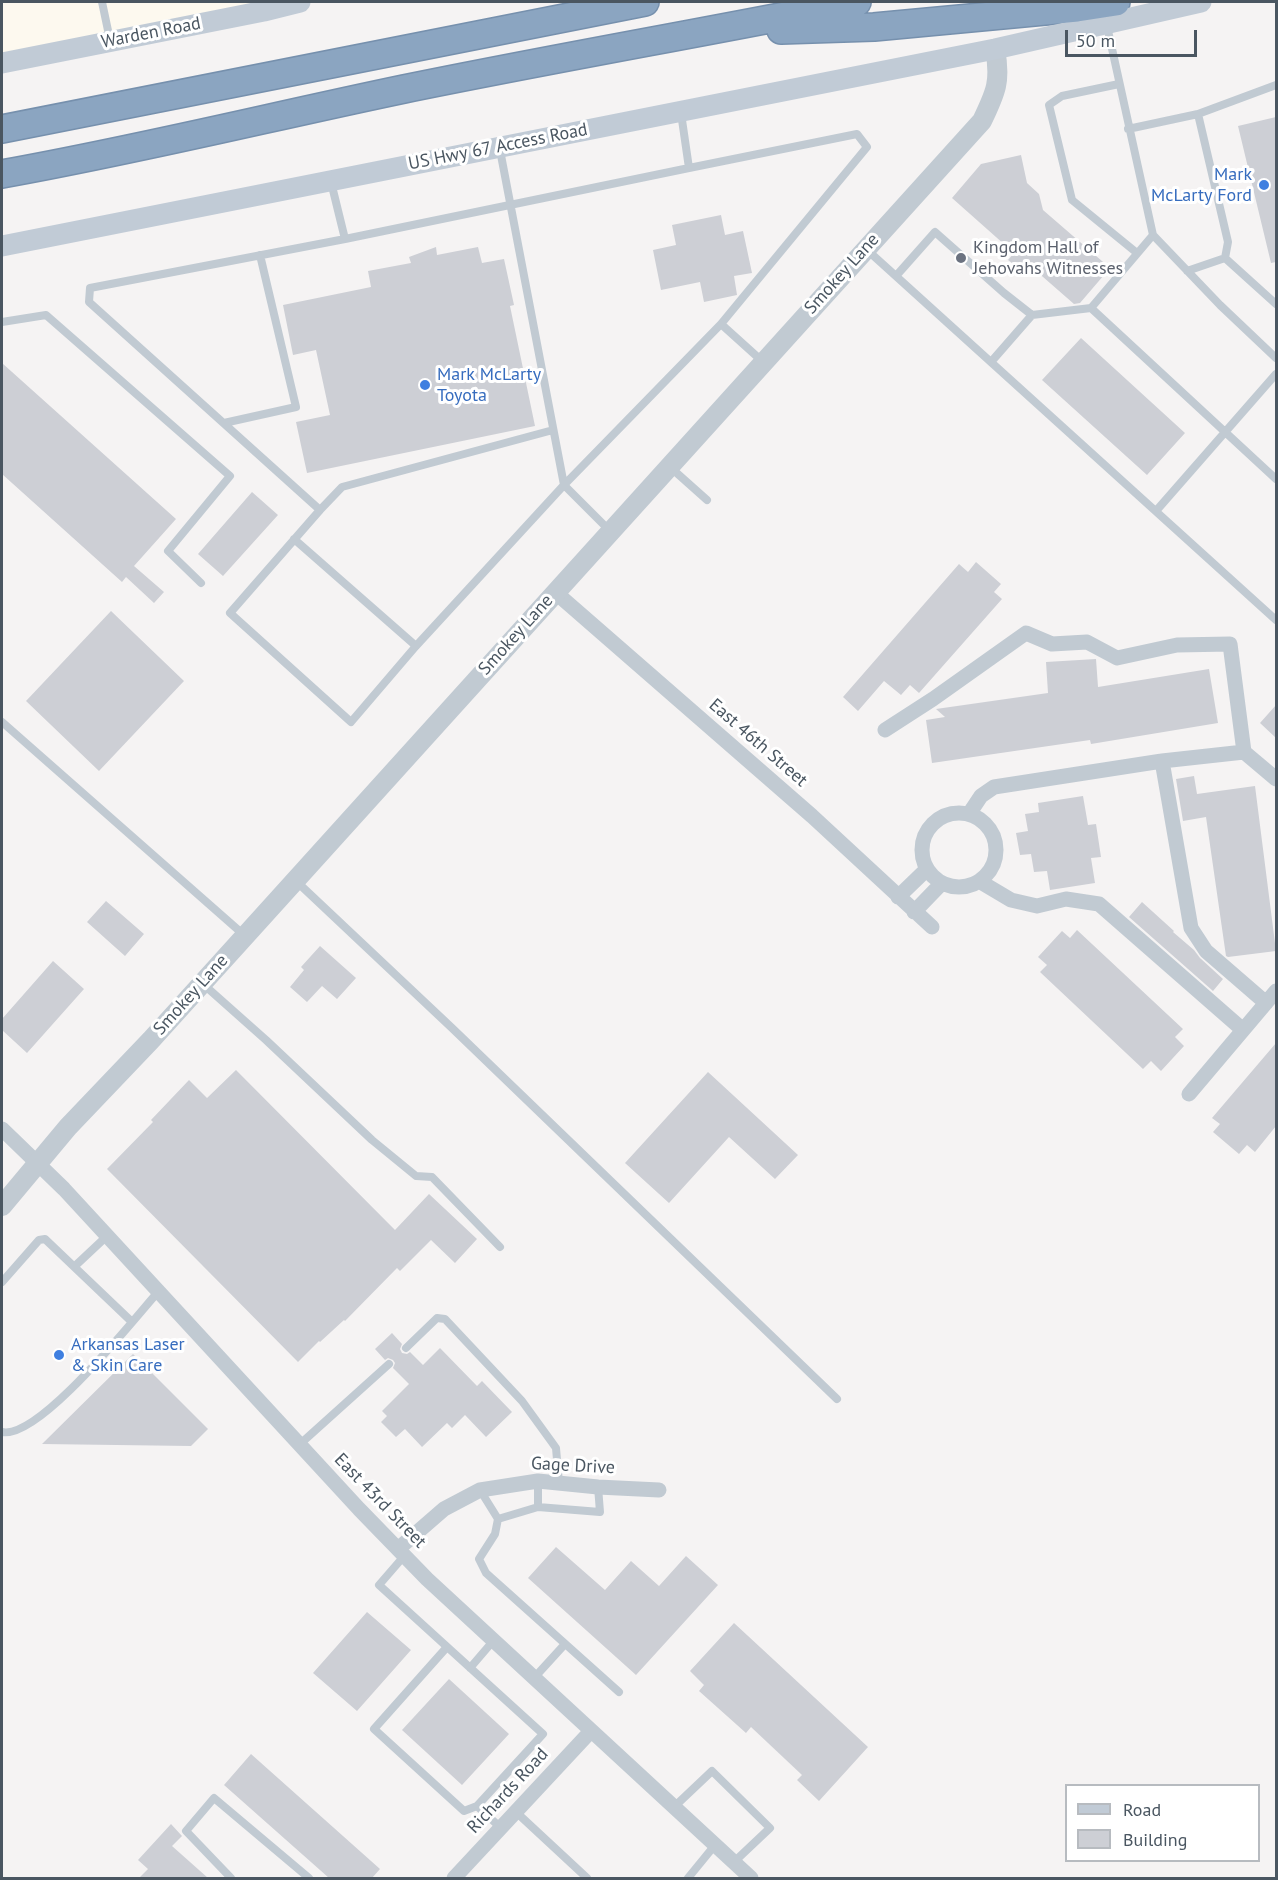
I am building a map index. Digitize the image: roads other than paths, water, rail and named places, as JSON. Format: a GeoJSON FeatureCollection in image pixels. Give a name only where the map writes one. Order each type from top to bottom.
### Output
{"type":"FeatureCollection","features":[{"type":"Feature","properties":{"kind":"highway"},"geometry":{"type":"LineString","coordinates":[[2,129],[645,2]]}},
{"type":"Feature","properties":{"kind":"highway"},"geometry":{"type":"LineString","coordinates":[[2,174],[107,155],[407,89],[857,2]]}},
{"type":"Feature","properties":{"kind":"highway"},"geometry":{"type":"LineString","coordinates":[[705,33],[874,27],[1077,8],[1111,12]]}},
{"type":"Feature","properties":{"kind":"main road","name":"Warden Road"},"geometry":{"type":"LineString","coordinates":[[2,63],[264,11],[298,2]]}},
{"type":"Feature","properties":{"kind":"main road","name":"US Hwy 67 Access Road"},"geometry":{"type":"LineString","coordinates":[[2,246],[995,49],[1111,12],[1201,2]]}},
{"type":"Feature","properties":{"kind":"street","name":"Smokey Lane"},"geometry":{"type":"LineString","coordinates":[[2,1206],[68,1127],[202,983],[982,121],[997,84],[999,70],[995,49]]}},
{"type":"Feature","properties":{"kind":"street","name":"East 46th Street"},"geometry":{"type":"LineString","coordinates":[[555,592],[812,816],[932,927]]}},
{"type":"Feature","properties":{"kind":"street"},"geometry":{"type":"LineString","coordinates":[[885,730],[1026,633],[1052,644],[1087,642],[1117,658],[1177,645],[1230,644],[1244,752],[1276,779]]}},
{"type":"Feature","properties":{"kind":"street"},"geometry":{"type":"LineString","coordinates":[[969,814],[981,796],[994,788],[1162,761],[1244,752]]}},
{"type":"Feature","properties":{"kind":"street"},"geometry":{"type":"LineString","coordinates":[[1162,761],[1191,928],[1206,951],[1266,1003]]}},
{"type":"Feature","properties":{"kind":"street"},"geometry":{"type":"LineString","coordinates":[[956,813],[969,814],[988,827],[994,838],[996,850],[994,861],[989,872],[979,881],[962,887],[942,883],[927,869],[922,857],[925,833],[933,823],[944,816],[956,813]]}},
{"type":"Feature","properties":{"kind":"street"},"geometry":{"type":"LineString","coordinates":[[898,897],[927,869]]}},
{"type":"Feature","properties":{"kind":"street"},"geometry":{"type":"LineString","coordinates":[[979,881],[1011,900],[1036,906],[1066,899],[1099,904],[1243,1030]]}},
{"type":"Feature","properties":{"kind":"street"},"geometry":{"type":"LineString","coordinates":[[914,912],[942,883]]}},
{"type":"Feature","properties":{"kind":"street"},"geometry":{"type":"LineString","coordinates":[[1190,1094],[1276,991]]}},
{"type":"Feature","properties":{"kind":"street","name":"East 43rd Street"},"geometry":{"type":"LineString","coordinates":[[2,1129],[107,1236],[401,1552],[751,1878]]}},
{"type":"Feature","properties":{"kind":"street","name":"Gage Drive"},"geometry":{"type":"LineString","coordinates":[[401,1552],[444,1509],[480,1490],[538,1481],[658,1490]]}},
{"type":"Feature","properties":{"kind":"street","name":"Richards Road"},"geometry":{"type":"LineString","coordinates":[[454,1878],[591,1731]]}},
{"type":"Feature","properties":{"kind":"lane"},"geometry":{"type":"LineString","coordinates":[[102,2],[111,41]]}},
{"type":"Feature","properties":{"kind":"lane"},"geometry":{"type":"LineString","coordinates":[[1111,12],[1119,84],[1153,235],[1220,305],[1276,358]]}},
{"type":"Feature","properties":{"kind":"lane"},"geometry":{"type":"LineString","coordinates":[[1119,84],[1062,96],[1049,105],[1072,200],[1137,253]]}},
{"type":"Feature","properties":{"kind":"lane"},"geometry":{"type":"LineString","coordinates":[[1128,129],[1198,114],[1276,86]]}},
{"type":"Feature","properties":{"kind":"lane"},"geometry":{"type":"LineString","coordinates":[[681,111],[690,168]]}},
{"type":"Feature","properties":{"kind":"lane"},"geometry":{"type":"LineString","coordinates":[[1198,114],[1228,242],[1225,258]]}},
{"type":"Feature","properties":{"kind":"lane"},"geometry":{"type":"LineString","coordinates":[[320,510],[89,302],[90,288],[857,134],[867,147],[721,324],[564,485],[416,646],[351,722],[230,613],[342,487],[553,430]]}},
{"type":"Feature","properties":{"kind":"lane"},"geometry":{"type":"LineString","coordinates":[[500,147],[564,485],[610,531]]}},
{"type":"Feature","properties":{"kind":"lane"},"geometry":{"type":"LineString","coordinates":[[331,180],[345,238]]}},
{"type":"Feature","properties":{"kind":"lane"},"geometry":{"type":"LineString","coordinates":[[896,276],[935,232],[1032,315]]}},
{"type":"Feature","properties":{"kind":"lane"},"geometry":{"type":"LineString","coordinates":[[991,362],[1032,315],[1091,308],[1153,235]]}},
{"type":"Feature","properties":{"kind":"lane"},"geometry":{"type":"LineString","coordinates":[[865,248],[1276,620]]}},
{"type":"Feature","properties":{"kind":"lane"},"geometry":{"type":"LineString","coordinates":[[224,423],[296,407],[260,255]]}},
{"type":"Feature","properties":{"kind":"lane"},"geometry":{"type":"LineString","coordinates":[[1187,271],[1225,258]]}},
{"type":"Feature","properties":{"kind":"lane"},"geometry":{"type":"LineString","coordinates":[[1225,258],[1276,304]]}},
{"type":"Feature","properties":{"kind":"lane"},"geometry":{"type":"LineString","coordinates":[[1091,308],[1276,479]]}},
{"type":"Feature","properties":{"kind":"lane"},"geometry":{"type":"LineString","coordinates":[[2,322],[46,315],[230,476],[168,551],[201,583]]}},
{"type":"Feature","properties":{"kind":"lane"},"geometry":{"type":"LineString","coordinates":[[721,324],[763,362]]}},
{"type":"Feature","properties":{"kind":"lane"},"geometry":{"type":"LineString","coordinates":[[1156,511],[1276,374]]}},
{"type":"Feature","properties":{"kind":"lane"},"geometry":{"type":"LineString","coordinates":[[669,466],[707,500]]}},
{"type":"Feature","properties":{"kind":"lane"},"geometry":{"type":"LineString","coordinates":[[294,539],[416,646]]}},
{"type":"Feature","properties":{"kind":"lane"},"geometry":{"type":"LineString","coordinates":[[2,722],[244,936]]}},
{"type":"Feature","properties":{"kind":"lane"},"geometry":{"type":"LineString","coordinates":[[295,880],[837,1399]]}},
{"type":"Feature","properties":{"kind":"lane"},"geometry":{"type":"LineString","coordinates":[[202,983],[372,1140],[416,1176],[432,1177],[500,1247]]}},
{"type":"Feature","properties":{"kind":"lane"},"geometry":{"type":"LineString","coordinates":[[75,1266],[107,1236]]}},
{"type":"Feature","properties":{"kind":"lane"},"geometry":{"type":"LineString","coordinates":[[2,1282],[42,1238],[48,1240],[132,1322]]}},
{"type":"Feature","properties":{"kind":"lane"},"geometry":{"type":"LineString","coordinates":[[2,1432],[24,1427],[61,1400],[158,1292]]}},
{"type":"Feature","properties":{"kind":"lane"},"geometry":{"type":"LineString","coordinates":[[406,1348],[437,1318],[445,1319],[522,1401],[556,1448],[559,1483]]}},
{"type":"Feature","properties":{"kind":"lane"},"geometry":{"type":"LineString","coordinates":[[299,1445],[389,1364]]}},
{"type":"Feature","properties":{"kind":"lane"},"geometry":{"type":"LineString","coordinates":[[538,1481],[538,1507]]}},
{"type":"Feature","properties":{"kind":"lane"},"geometry":{"type":"LineString","coordinates":[[498,1519],[538,1507],[600,1512],[598,1487]]}},
{"type":"Feature","properties":{"kind":"lane"},"geometry":{"type":"LineString","coordinates":[[480,1490],[498,1519],[495,1534],[479,1559],[486,1573],[619,1692]]}},
{"type":"Feature","properties":{"kind":"lane"},"geometry":{"type":"LineString","coordinates":[[401,1552],[378,1585],[447,1647],[543,1734],[477,1806],[464,1811],[374,1729],[447,1647]]}},
{"type":"Feature","properties":{"kind":"lane"},"geometry":{"type":"LineString","coordinates":[[470,1668],[494,1640]]}},
{"type":"Feature","properties":{"kind":"lane"},"geometry":{"type":"LineString","coordinates":[[534,1678],[565,1644]]}},
{"type":"Feature","properties":{"kind":"lane"},"geometry":{"type":"LineString","coordinates":[[674,1808],[712,1771],[770,1828],[734,1862]]}},
{"type":"Feature","properties":{"kind":"lane"},"geometry":{"type":"LineString","coordinates":[[231,1878],[186,1831],[214,1798],[309,1878]]}},
{"type":"Feature","properties":{"kind":"lane"},"geometry":{"type":"LineString","coordinates":[[477,1806],[501,1828]]}},
{"type":"Feature","properties":{"kind":"lane"},"geometry":{"type":"LineString","coordinates":[[516,1812],[587,1878]]}},
{"type":"Feature","properties":{"kind":"lane"},"geometry":{"type":"LineString","coordinates":[[688,1878],[715,1845]]}},
{"type":"Feature","properties":{"kind":"place","name":"Mark McLarty Ford"},"geometry":{"type":"Point","coordinates":[1264,185]}},
{"type":"Feature","properties":{"kind":"place","name":"Kingdom Hall of Jehovahs Witnesses"},"geometry":{"type":"Point","coordinates":[961,258]}},
{"type":"Feature","properties":{"kind":"place","name":"Mark McLarty Toyota"},"geometry":{"type":"Point","coordinates":[425,385]}},
{"type":"Feature","properties":{"kind":"place","name":"Arkansas Laser & Skin Care"},"geometry":{"type":"Point","coordinates":[59,1355]}}]}
